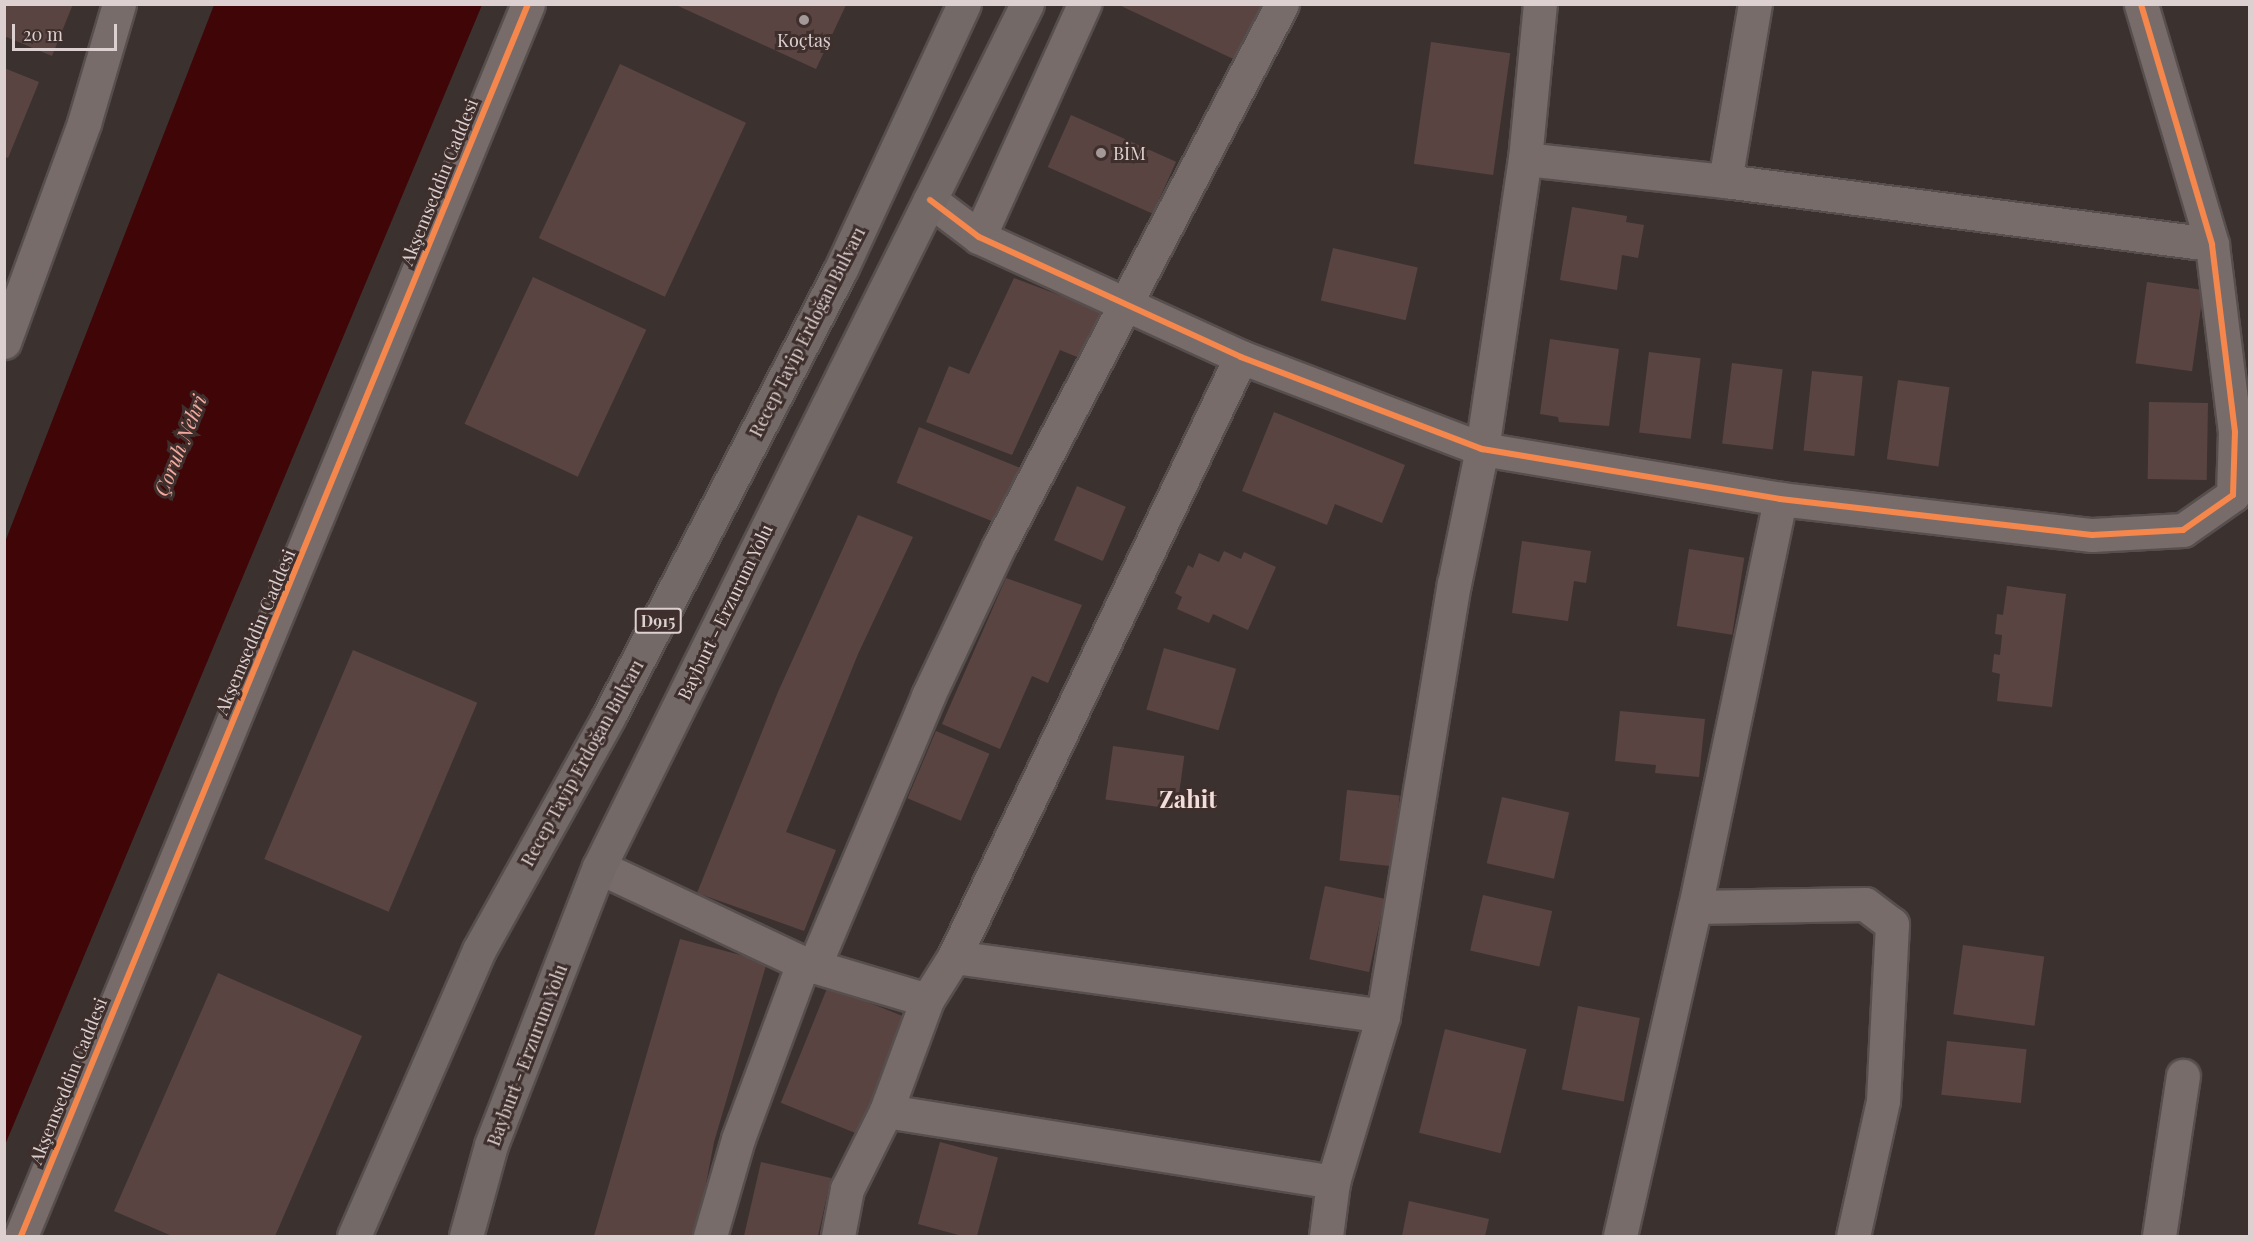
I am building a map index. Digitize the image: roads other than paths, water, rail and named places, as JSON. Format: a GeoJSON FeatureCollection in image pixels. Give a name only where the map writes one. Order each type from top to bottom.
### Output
{"type":"FeatureCollection","features":[{"type":"Feature","properties":{"kind":"highway","name":"Recep Tayip Erdoğan Bulvarı"},"geometry":{"type":"LineString","coordinates":[[354,1236],[478,950],[609,716],[841,269],[964,4]]}},
{"type":"Feature","properties":{"kind":"highway","name":"Bayburt - Erzurum Yolu"},"geometry":{"type":"LineString","coordinates":[[466,1236],[492,1145],[599,867],[1027,4]]}},
{"type":"Feature","properties":{"kind":"street"},"geometry":{"type":"LineString","coordinates":[[4,342],[84,123],[119,4]]}},
{"type":"Feature","properties":{"kind":"street","name":"Akşemseddin Caddesi"},"geometry":{"type":"LineString","coordinates":[[21,1236],[528,4]]}},
{"type":"Feature","properties":{"kind":"street"},"geometry":{"type":"LineString","coordinates":[[979,237],[1084,4]]}},
{"type":"Feature","properties":{"kind":"street"},"geometry":{"type":"LineString","coordinates":[[710,1236],[738,1139],[809,964],[948,653],[999,546],[1127,305],[1282,4]]}},
{"type":"Feature","properties":{"kind":"street"},"geometry":{"type":"LineString","coordinates":[[1326,1236],[1333,1182],[1383,1017],[1454,584],[1482,450],[1524,159],[1540,4]]}},
{"type":"Feature","properties":{"kind":"street"},"geometry":{"type":"LineString","coordinates":[[1725,181],[1755,4]]}},
{"type":"Feature","properties":{"kind":"street"},"geometry":{"type":"LineString","coordinates":[[930,200],[979,237],[1241,357],[1482,450],[1780,499],[2092,535],[2183,530],[2233,495],[2235,432],[2212,244],[2141,4]]}},
{"type":"Feature","properties":{"kind":"street"},"geometry":{"type":"LineString","coordinates":[[1524,159],[1725,181],[2212,244]]}},
{"type":"Feature","properties":{"kind":"street"},"geometry":{"type":"LineString","coordinates":[[838,1236],[847,1189],[886,1111],[927,1000],[954,957],[1241,357]]}},
{"type":"Feature","properties":{"kind":"street"},"geometry":{"type":"LineString","coordinates":[[1620,1236],[1695,907],[1780,499]]}},
{"type":"Feature","properties":{"kind":"street"},"geometry":{"type":"LineString","coordinates":[[599,867],[809,964],[927,1000]]}},
{"type":"Feature","properties":{"kind":"street"},"geometry":{"type":"LineString","coordinates":[[1695,907],[1865,904],[1892,924],[1883,1101],[1853,1236]]}},
{"type":"Feature","properties":{"kind":"street"},"geometry":{"type":"LineString","coordinates":[[954,957],[1383,1017]]}},
{"type":"Feature","properties":{"kind":"street"},"geometry":{"type":"LineString","coordinates":[[2159,1236],[2183,1077]]}},
{"type":"Feature","properties":{"kind":"street"},"geometry":{"type":"LineString","coordinates":[[886,1111],[1333,1182]]}},
{"type":"Feature","properties":{"kind":"water","name":"Çoruh Nehri"},"geometry":{"type":"Polygon","coordinates":[[[214,5],[482,5],[5,1145],[5,542],[214,5]]]}},
{"type":"Feature","properties":{"kind":"place","name":"Koçtaş"},"geometry":{"type":"Point","coordinates":[804,20]}},
{"type":"Feature","properties":{"kind":"place","name":"BİM"},"geometry":{"type":"Point","coordinates":[1101,153]}},
{"type":"Feature","properties":{"kind":"district","name":"Zahit"},"geometry":{"type":"Point","coordinates":[1188,799]}}]}
